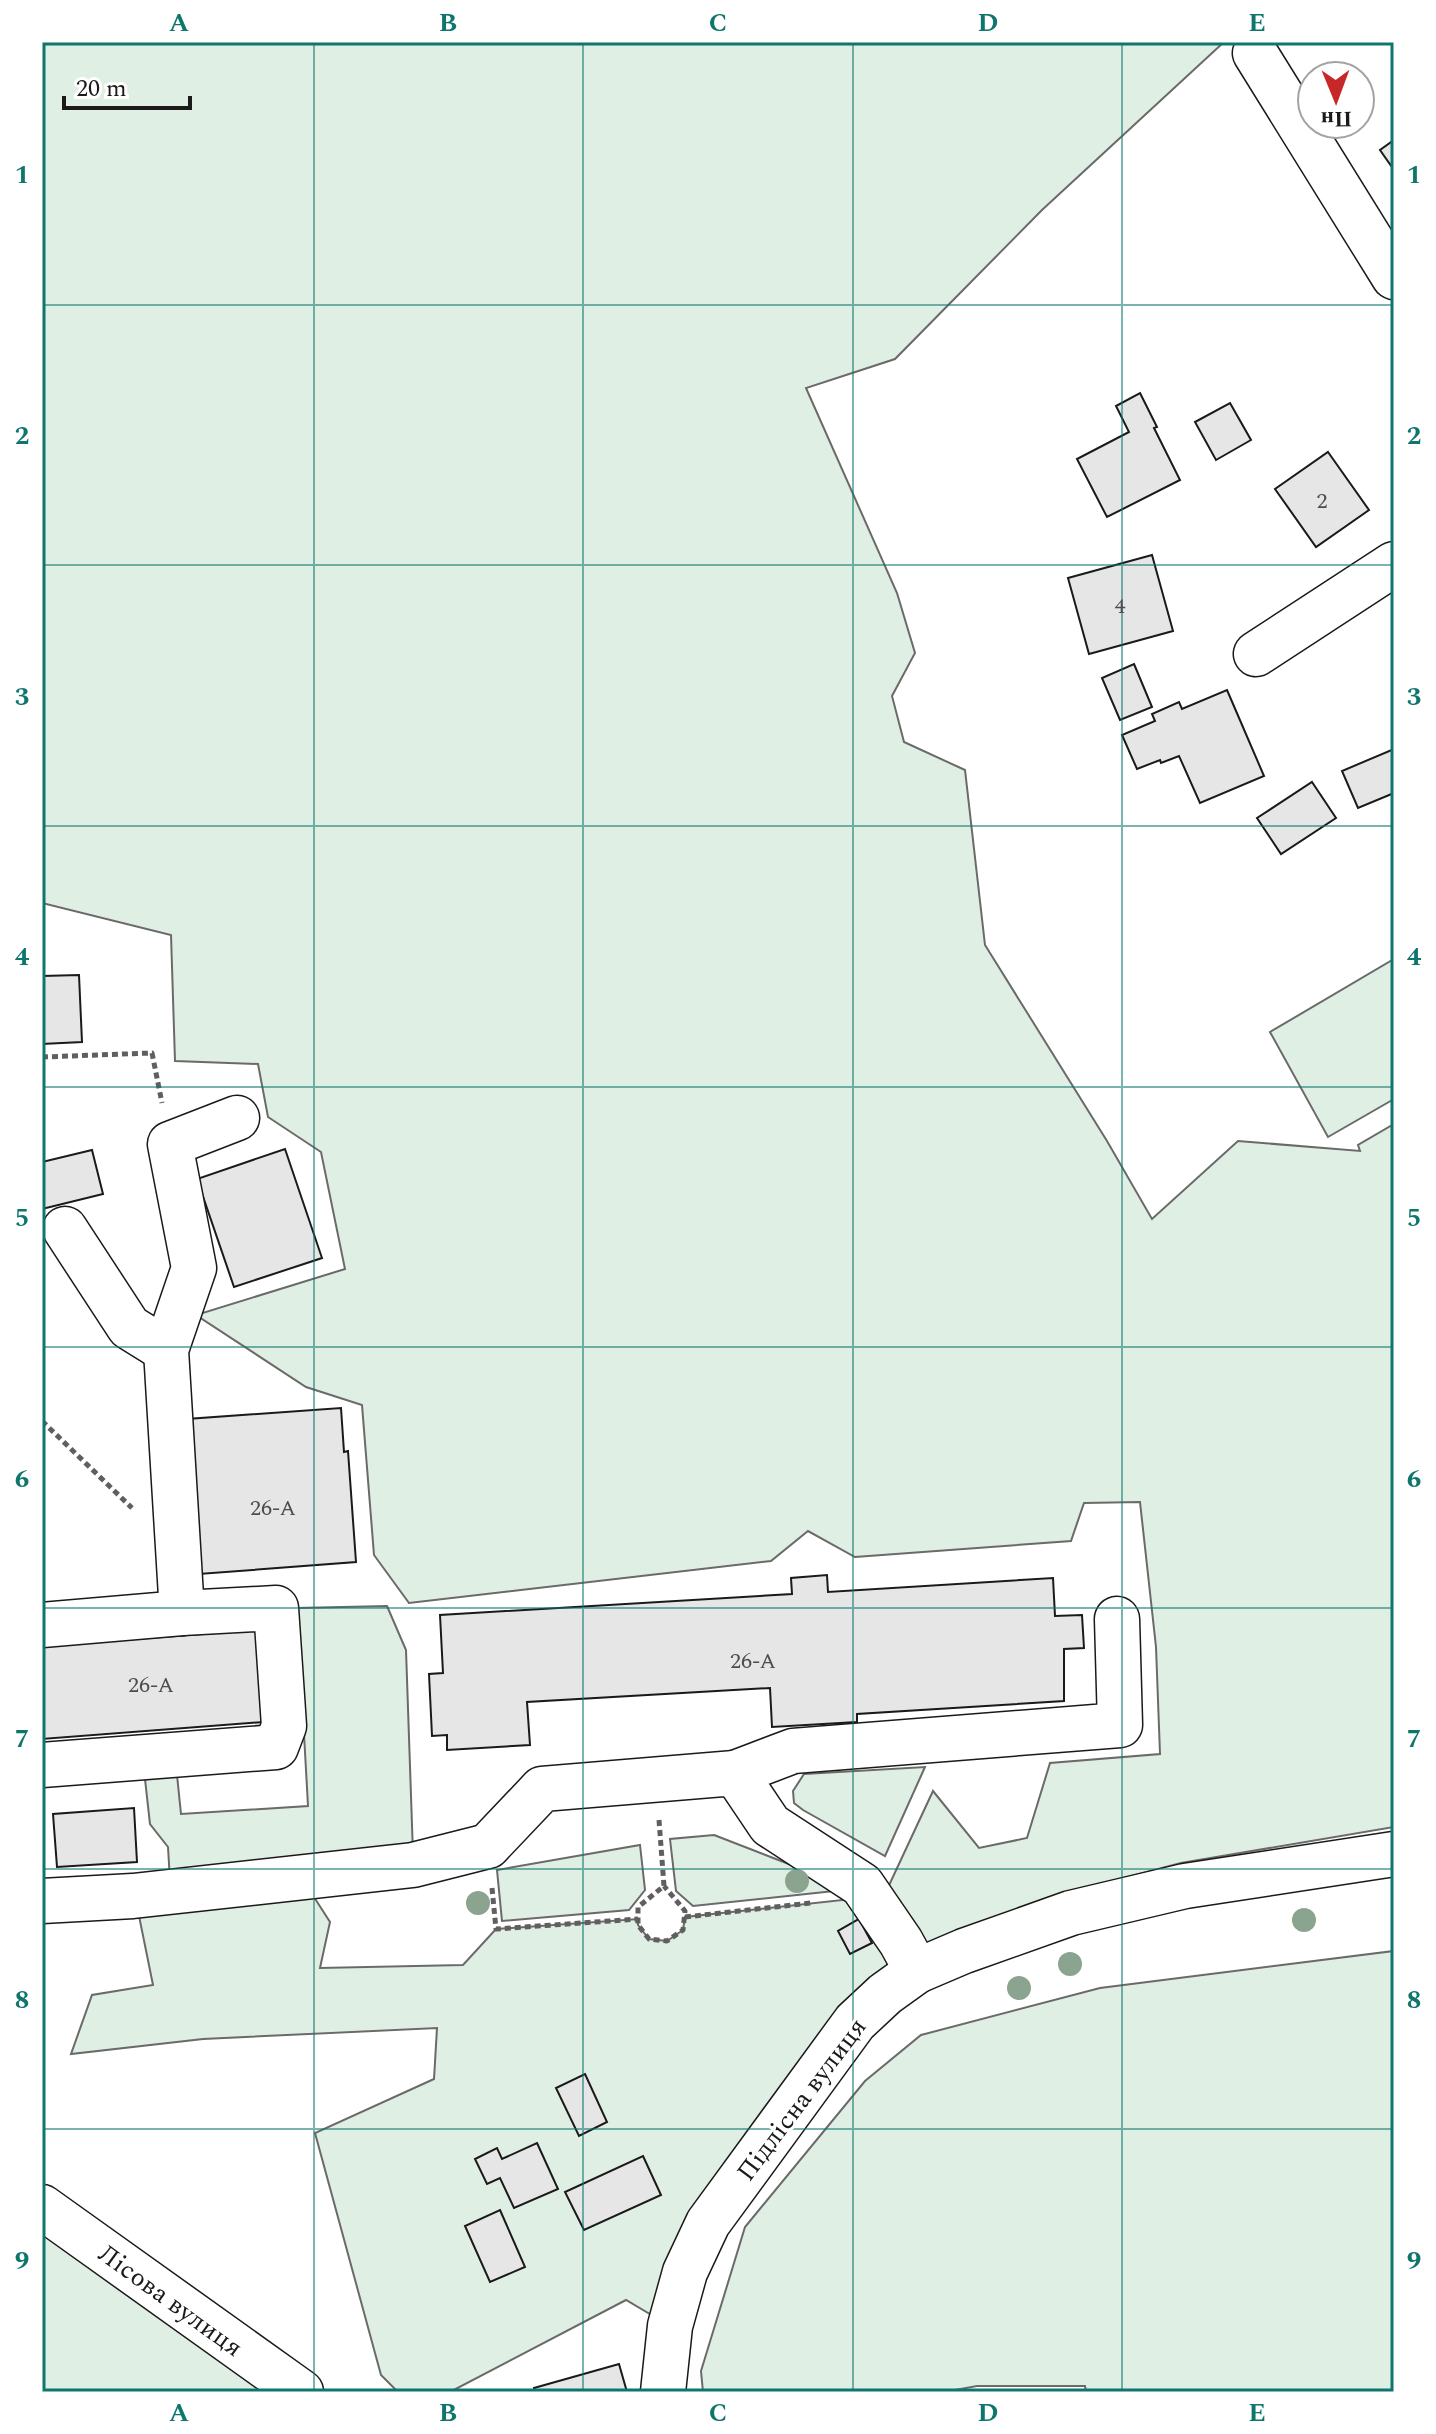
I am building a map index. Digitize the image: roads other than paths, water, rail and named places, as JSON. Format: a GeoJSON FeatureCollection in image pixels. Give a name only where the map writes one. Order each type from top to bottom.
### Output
{"type":"FeatureCollection","features":[{"type":"Feature","properties":{"kind":"street"},"geometry":{"type":"LineString","coordinates":[[1255,53],[1394,277]]}},
{"type":"Feature","properties":{"kind":"street"},"geometry":{"type":"LineString","coordinates":[[1256,654],[1394,564]]}},
{"type":"Feature","properties":{"kind":"street"},"geometry":{"type":"LineString","coordinates":[[182,1613],[166,1350],[194,1268],[170,1144],[237,1118]]}},
{"type":"Feature","properties":{"kind":"street"},"geometry":{"type":"LineString","coordinates":[[65,1229],[129,1327],[166,1350]]}},
{"type":"Feature","properties":{"kind":"street"},"geometry":{"type":"LineString","coordinates":[[42,1625],[276,1608],[284,1726],[276,1747],[42,1765]]}},
{"type":"Feature","properties":{"kind":"street"},"geometry":{"type":"LineString","coordinates":[[42,1901],[133,1896],[413,1865],[488,1846],[542,1789],[735,1773],[793,1751],[1120,1725],[1117,1619]]}},
{"type":"Feature","properties":{"kind":"street"},"geometry":{"type":"LineString","coordinates":[[735,1773],[770,1825],[862,1885],[917,1971]]}},
{"type":"Feature","properties":{"kind":"street","name":"Підлісна вулиця"},"geometry":{"type":"LineString","coordinates":[[663,2392],[670,2326],[685,2272],[708,2223],[855,2022],[885,1994],[917,1971],[1071,1913],[1185,1886],[1394,1854]]}},
{"type":"Feature","properties":{"kind":"street","name":"Лісова вулиця"},"geometry":{"type":"LineString","coordinates":[[42,2207],[301,2392]]}}]}
